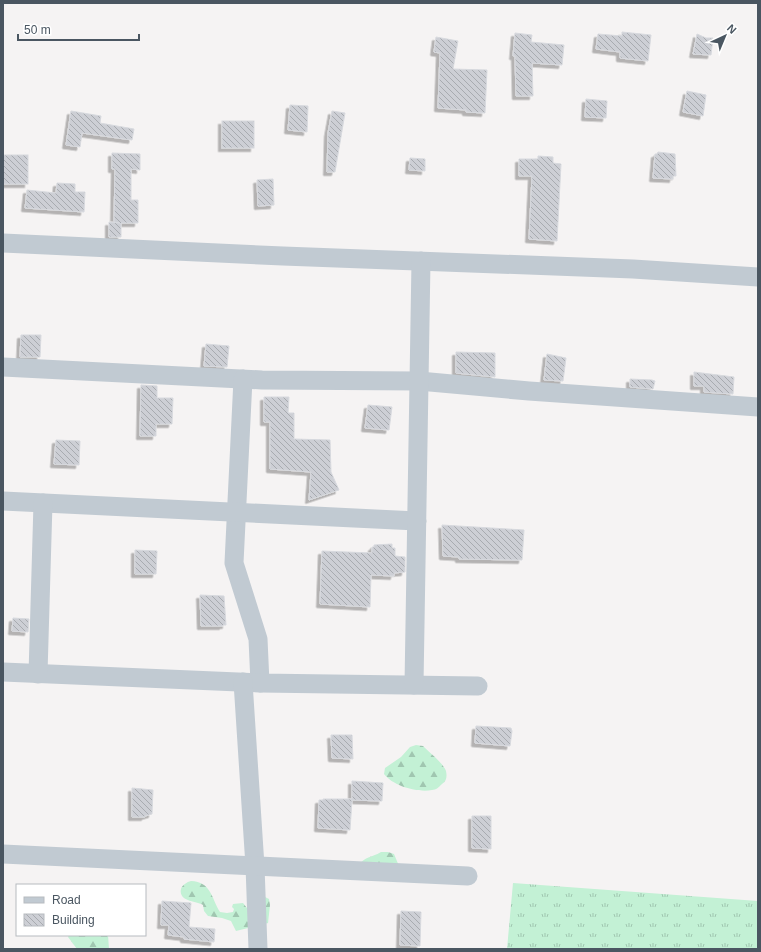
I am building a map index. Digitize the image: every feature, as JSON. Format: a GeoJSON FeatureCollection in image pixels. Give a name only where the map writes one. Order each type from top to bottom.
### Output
{"type":"FeatureCollection","features":[{"type":"Feature","properties":{"kind":"street"},"geometry":{"type":"LineString","coordinates":[[3,243],[283,256],[633,269],[758,277]]}},
{"type":"Feature","properties":{"kind":"street"},"geometry":{"type":"LineString","coordinates":[[414,685],[421,261]]}},
{"type":"Feature","properties":{"kind":"street"},"geometry":{"type":"LineString","coordinates":[[3,368],[243,379],[419,381],[528,391],[758,407]]}},
{"type":"Feature","properties":{"kind":"street"},"geometry":{"type":"LineString","coordinates":[[243,379],[234,563],[258,639],[252,682],[258,949]]}},
{"type":"Feature","properties":{"kind":"street"},"geometry":{"type":"LineString","coordinates":[[3,502],[417,521]]}},
{"type":"Feature","properties":{"kind":"street"},"geometry":{"type":"LineString","coordinates":[[38,674],[43,503]]}},
{"type":"Feature","properties":{"kind":"street"},"geometry":{"type":"LineString","coordinates":[[3,672],[252,682],[478,686]]}},
{"type":"Feature","properties":{"kind":"street"},"geometry":{"type":"LineString","coordinates":[[3,854],[468,876]]}},
{"type":"Feature","properties":{"kind":"green space"},"geometry":{"type":"Polygon","coordinates":[[[416,745],[423,746],[439,761],[446,771],[446,780],[435,789],[426,791],[406,788],[393,782],[384,774],[385,768],[401,757],[410,747],[416,745]]]}},
{"type":"Feature","properties":{"kind":"green space"},"geometry":{"type":"Polygon","coordinates":[[[381,852],[394,854],[399,866],[358,866],[366,859],[381,852]]]}},
{"type":"Feature","properties":{"kind":"green space"},"geometry":{"type":"Polygon","coordinates":[[[191,881],[198,882],[207,887],[220,912],[233,912],[233,904],[243,903],[247,908],[265,897],[269,899],[270,905],[268,923],[236,931],[231,921],[208,916],[204,911],[203,905],[185,899],[182,896],[181,889],[185,884],[191,881]]]}},
{"type":"Feature","properties":{"kind":"green space"},"geometry":{"type":"Polygon","coordinates":[[[513,883],[758,901],[758,949],[507,949],[513,883]]]}},
{"type":"Feature","properties":{"kind":"green space"},"geometry":{"type":"Polygon","coordinates":[[[108,936],[109,949],[77,949],[68,937],[108,936]]]}},
{"type":"Feature","properties":{"kind":"building"},"geometry":{"type":"Polygon","coordinates":[[[622,32],[651,35],[648,61],[620,58],[620,52],[596,49],[598,34],[622,36],[622,32]]]}},
{"type":"Feature","properties":{"kind":"building"},"geometry":{"type":"Polygon","coordinates":[[[515,33],[532,35],[531,42],[564,45],[562,65],[532,63],[533,96],[516,96],[515,56],[513,56],[515,33]]]}},
{"type":"Feature","properties":{"kind":"building"},"geometry":{"type":"Polygon","coordinates":[[[697,34],[706,38],[713,38],[711,55],[693,54],[697,34]]]}},
{"type":"Feature","properties":{"kind":"building"},"geometry":{"type":"Polygon","coordinates":[[[436,37],[458,41],[453,69],[487,70],[485,113],[438,108],[440,53],[434,52],[436,37]]]}},
{"type":"Feature","properties":{"kind":"building"},"geometry":{"type":"Polygon","coordinates":[[[687,91],[706,95],[703,116],[683,112],[687,91]]]}},
{"type":"Feature","properties":{"kind":"building"},"geometry":{"type":"Polygon","coordinates":[[[586,99],[607,101],[606,118],[585,117],[586,99]]]}},
{"type":"Feature","properties":{"kind":"building"},"geometry":{"type":"Polygon","coordinates":[[[290,105],[308,106],[307,132],[288,130],[290,105]]]}},
{"type":"Feature","properties":{"kind":"building"},"geometry":{"type":"Polygon","coordinates":[[[71,111],[101,116],[100,123],[134,129],[132,140],[82,133],[80,147],[66,145],[71,111]]]}},
{"type":"Feature","properties":{"kind":"building"},"geometry":{"type":"Polygon","coordinates":[[[332,111],[345,113],[335,172],[327,172],[328,133],[332,111]]]}},
{"type":"Feature","properties":{"kind":"building"},"geometry":{"type":"Polygon","coordinates":[[[222,121],[254,121],[254,148],[222,148],[222,121]]]}},
{"type":"Feature","properties":{"kind":"building"},"geometry":{"type":"Polygon","coordinates":[[[658,152],[675,154],[676,176],[673,176],[673,179],[653,178],[655,154],[658,152]]]}},
{"type":"Feature","properties":{"kind":"building"},"geometry":{"type":"Polygon","coordinates":[[[112,153],[140,154],[140,170],[131,169],[131,200],[138,200],[138,223],[121,223],[121,237],[109,237],[109,222],[120,223],[114,222],[115,169],[112,169],[112,153]]]}},
{"type":"Feature","properties":{"kind":"building"},"geometry":{"type":"Polygon","coordinates":[[[3,155],[28,155],[28,184],[3,184],[3,155]]]}},
{"type":"Feature","properties":{"kind":"building"},"geometry":{"type":"Polygon","coordinates":[[[538,156],[553,157],[553,163],[561,164],[557,241],[529,239],[532,176],[519,176],[519,159],[538,159],[538,156]]]}},
{"type":"Feature","properties":{"kind":"building"},"geometry":{"type":"Polygon","coordinates":[[[410,158],[425,159],[425,171],[409,170],[410,158]]]}},
{"type":"Feature","properties":{"kind":"building"},"geometry":{"type":"Polygon","coordinates":[[[273,179],[274,205],[258,206],[257,180],[273,179]]]}},
{"type":"Feature","properties":{"kind":"building"},"geometry":{"type":"Polygon","coordinates":[[[57,183],[75,184],[75,192],[85,192],[84,212],[25,208],[27,190],[56,193],[57,183]]]}},
{"type":"Feature","properties":{"kind":"building"},"geometry":{"type":"Polygon","coordinates":[[[21,335],[41,335],[40,357],[20,357],[21,335]]]}},
{"type":"Feature","properties":{"kind":"building"},"geometry":{"type":"Polygon","coordinates":[[[206,344],[229,346],[227,367],[204,366],[206,344]]]}},
{"type":"Feature","properties":{"kind":"building"},"geometry":{"type":"Polygon","coordinates":[[[456,352],[495,353],[495,377],[456,373],[456,352]]]}},
{"type":"Feature","properties":{"kind":"building"},"geometry":{"type":"Polygon","coordinates":[[[547,354],[566,358],[563,381],[544,380],[547,354]]]}},
{"type":"Feature","properties":{"kind":"building"},"geometry":{"type":"Polygon","coordinates":[[[694,372],[734,377],[733,394],[704,392],[704,386],[694,386],[694,372]]]}},
{"type":"Feature","properties":{"kind":"building"},"geometry":{"type":"Polygon","coordinates":[[[630,379],[655,381],[653,389],[630,387],[630,379]]]}},
{"type":"Feature","properties":{"kind":"building"},"geometry":{"type":"Polygon","coordinates":[[[141,385],[157,386],[157,398],[173,398],[172,424],[156,424],[156,436],[140,436],[141,385]]]}},
{"type":"Feature","properties":{"kind":"building"},"geometry":{"type":"Polygon","coordinates":[[[264,397],[289,397],[288,413],[294,413],[294,439],[330,440],[331,472],[339,490],[309,500],[311,472],[270,469],[270,422],[264,422],[264,397]]]}},
{"type":"Feature","properties":{"kind":"building"},"geometry":{"type":"Polygon","coordinates":[[[368,405],[392,407],[389,430],[365,428],[368,405]]]}},
{"type":"Feature","properties":{"kind":"building"},"geometry":{"type":"Polygon","coordinates":[[[56,440],[80,441],[79,465],[54,464],[56,440]]]}},
{"type":"Feature","properties":{"kind":"building"},"geometry":{"type":"Polygon","coordinates":[[[442,525],[524,530],[522,560],[459,559],[459,557],[443,556],[442,525]]]}},
{"type":"Feature","properties":{"kind":"building"},"geometry":{"type":"Polygon","coordinates":[[[392,544],[392,548],[395,548],[395,556],[405,557],[405,572],[394,573],[394,576],[371,575],[370,607],[320,604],[322,551],[372,553],[372,547],[374,547],[374,545],[392,544]]]}},
{"type":"Feature","properties":{"kind":"building"},"geometry":{"type":"Polygon","coordinates":[[[135,550],[157,551],[156,574],[135,574],[135,550]]]}},
{"type":"Feature","properties":{"kind":"building"},"geometry":{"type":"Polygon","coordinates":[[[200,595],[224,596],[226,625],[201,626],[200,595]]]}},
{"type":"Feature","properties":{"kind":"building"},"geometry":{"type":"Polygon","coordinates":[[[13,618],[29,619],[28,632],[12,631],[13,618]]]}},
{"type":"Feature","properties":{"kind":"building"},"geometry":{"type":"Polygon","coordinates":[[[476,726],[511,728],[510,746],[475,743],[476,726]]]}},
{"type":"Feature","properties":{"kind":"building"},"geometry":{"type":"Polygon","coordinates":[[[331,735],[352,735],[353,759],[332,758],[331,735]]]}},
{"type":"Feature","properties":{"kind":"building"},"geometry":{"type":"Polygon","coordinates":[[[352,781],[383,783],[382,801],[352,800],[350,830],[318,828],[319,800],[352,799],[352,781]]]}},
{"type":"Feature","properties":{"kind":"building"},"geometry":{"type":"Polygon","coordinates":[[[132,788],[153,790],[152,814],[145,817],[132,817],[132,788]]]}},
{"type":"Feature","properties":{"kind":"building"},"geometry":{"type":"Polygon","coordinates":[[[472,816],[491,816],[491,849],[472,848],[472,816]]]}},
{"type":"Feature","properties":{"kind":"building"},"geometry":{"type":"Polygon","coordinates":[[[162,901],[191,903],[189,927],[215,929],[214,942],[184,939],[184,937],[168,935],[169,925],[161,925],[162,901]]]}},
{"type":"Feature","properties":{"kind":"building"},"geometry":{"type":"Polygon","coordinates":[[[401,911],[421,912],[420,946],[400,945],[401,911]]]}}]}
